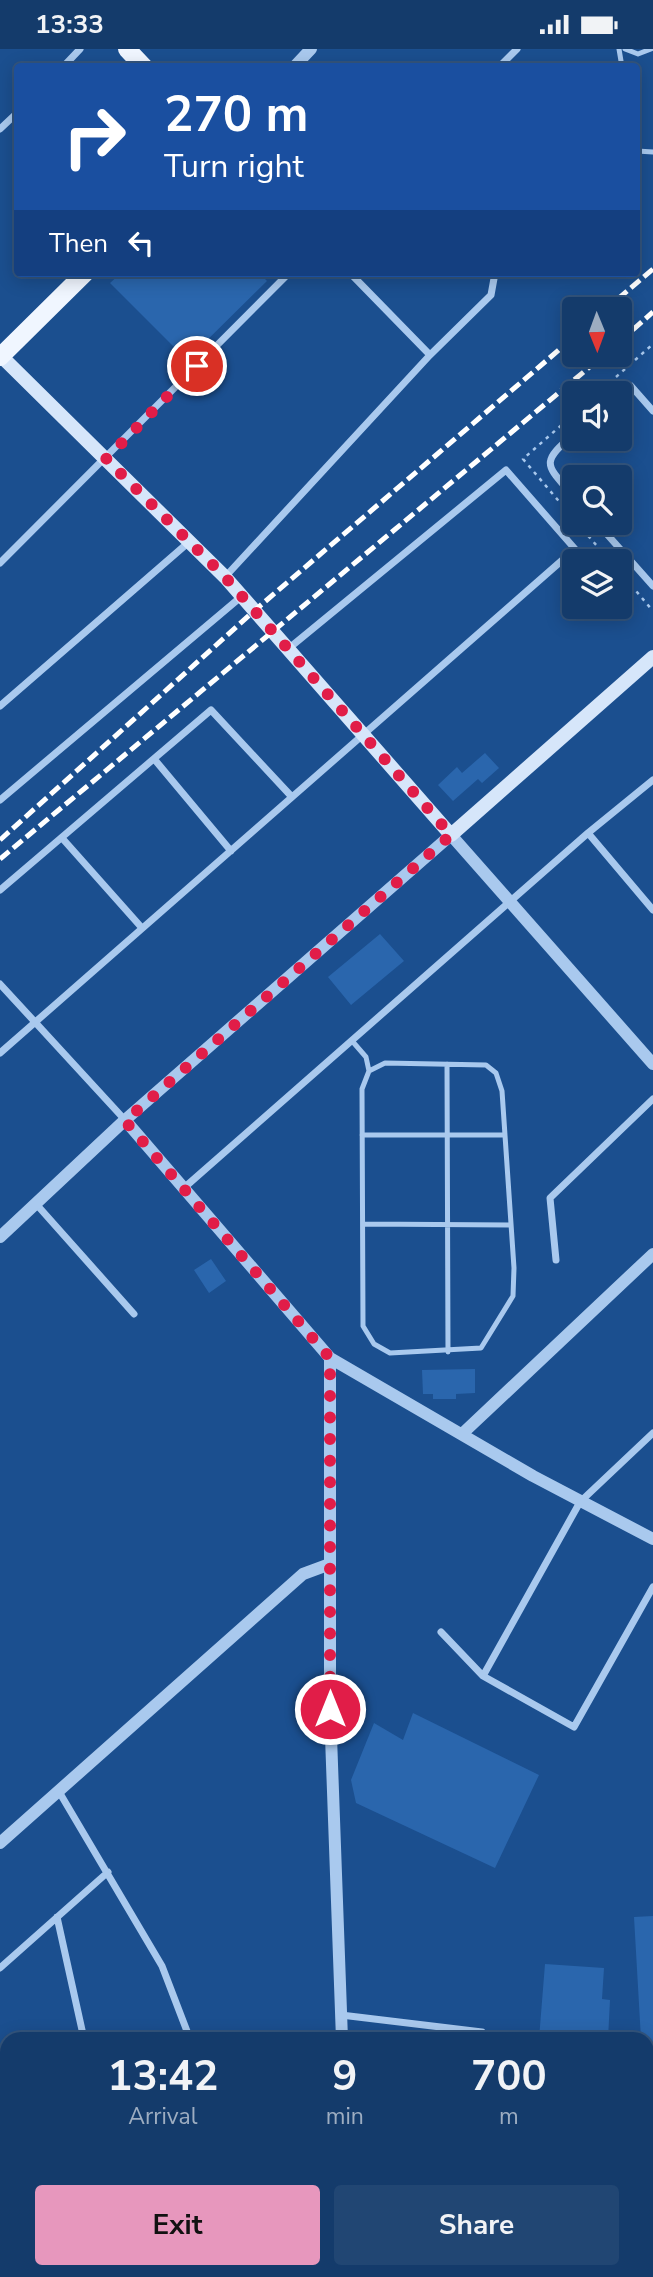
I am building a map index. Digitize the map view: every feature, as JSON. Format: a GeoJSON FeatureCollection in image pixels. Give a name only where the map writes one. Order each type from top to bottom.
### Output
{"type":"FeatureCollection","features":[{"type":"Feature","properties":{"kind":"main road"},"geometry":{"type":"LineString","coordinates":[[127,49],[140,63]]}},
{"type":"Feature","properties":{"kind":"main road"},"geometry":{"type":"LineString","coordinates":[[81,277],[0,356],[225,577],[451,835],[653,657]]}},
{"type":"Feature","properties":{"kind":"street"},"geometry":{"type":"LineString","coordinates":[[67,63],[80,49]]}},
{"type":"Feature","properties":{"kind":"street"},"geometry":{"type":"LineString","coordinates":[[298,63],[311,49]]}},
{"type":"Feature","properties":{"kind":"street"},"geometry":{"type":"LineString","coordinates":[[503,63],[517,49]]}},
{"type":"Feature","properties":{"kind":"street"},"geometry":{"type":"LineString","coordinates":[[0,129],[14,116]]}},
{"type":"Feature","properties":{"kind":"street"},"geometry":{"type":"LineString","coordinates":[[0,563],[285,277]]}},
{"type":"Feature","properties":{"kind":"street"},"geometry":{"type":"LineString","coordinates":[[354,277],[430,355]]}},
{"type":"Feature","properties":{"kind":"street"},"geometry":{"type":"LineString","coordinates":[[225,577],[430,355],[491,295],[494,277]]}},
{"type":"Feature","properties":{"kind":"street"},"geometry":{"type":"LineString","coordinates":[[632,387],[653,411]]}},
{"type":"Feature","properties":{"kind":"street"},"geometry":{"type":"LineString","coordinates":[[562,445],[549,459],[552,472],[562,483]]}},
{"type":"Feature","properties":{"kind":"street"},"geometry":{"type":"LineString","coordinates":[[0,1053],[575,549],[506,470],[288,650]]}},
{"type":"Feature","properties":{"kind":"street"},"geometry":{"type":"LineString","coordinates":[[608,535],[653,586]]}},
{"type":"Feature","properties":{"kind":"street"},"geometry":{"type":"LineString","coordinates":[[0,706],[189,542]]}},
{"type":"Feature","properties":{"kind":"street"},"geometry":{"type":"LineString","coordinates":[[0,800],[242,596]]}},
{"type":"Feature","properties":{"kind":"street"},"geometry":{"type":"LineString","coordinates":[[0,890],[155,761],[211,710],[292,797]]}},
{"type":"Feature","properties":{"kind":"street"},"geometry":{"type":"LineString","coordinates":[[155,761],[231,851]]}},
{"type":"Feature","properties":{"kind":"street"},"geometry":{"type":"LineString","coordinates":[[185,1187],[588,833],[653,780]]}},
{"type":"Feature","properties":{"kind":"street"},"geometry":{"type":"LineString","coordinates":[[588,833],[653,910]]}},
{"type":"Feature","properties":{"kind":"street"},"geometry":{"type":"LineString","coordinates":[[0,1237],[125,1121],[451,835],[653,1064]]}},
{"type":"Feature","properties":{"kind":"street"},"geometry":{"type":"LineString","coordinates":[[62,838],[142,928]]}},
{"type":"Feature","properties":{"kind":"street"},"geometry":{"type":"LineString","coordinates":[[0,984],[185,1187],[330,1358],[580,1502],[653,1539]]}},
{"type":"Feature","properties":{"kind":"street"},"geometry":{"type":"LineString","coordinates":[[556,1260],[550,1198],[653,1099]]}},
{"type":"Feature","properties":{"kind":"street"},"geometry":{"type":"LineString","coordinates":[[37,1205],[134,1314]]}},
{"type":"Feature","properties":{"kind":"street"},"geometry":{"type":"LineString","coordinates":[[462,1434],[653,1254]]}},
{"type":"Feature","properties":{"kind":"street"},"geometry":{"type":"LineString","coordinates":[[330,1358],[330,1709],[342,2032]]}},
{"type":"Feature","properties":{"kind":"street"},"geometry":{"type":"LineString","coordinates":[[482,1676],[580,1502],[653,1433]]}},
{"type":"Feature","properties":{"kind":"street"},"geometry":{"type":"LineString","coordinates":[[0,1843],[303,1574],[330,1564]]}},
{"type":"Feature","properties":{"kind":"street"},"geometry":{"type":"LineString","coordinates":[[440,1632],[482,1676],[574,1727],[653,1587]]}},
{"type":"Feature","properties":{"kind":"street"},"geometry":{"type":"LineString","coordinates":[[58,1790],[162,1966],[187,2032]]}},
{"type":"Feature","properties":{"kind":"street"},"geometry":{"type":"LineString","coordinates":[[0,1968],[108,1872]]}},
{"type":"Feature","properties":{"kind":"street"},"geometry":{"type":"LineString","coordinates":[[57,1917],[82,2032]]}},
{"type":"Feature","properties":{"kind":"street"},"geometry":{"type":"LineString","coordinates":[[341,2015],[482,2032]]}},
{"type":"Feature","properties":{"kind":"lane"},"geometry":{"type":"LineString","coordinates":[[625,49],[638,54],[651,49]]}},
{"type":"Feature","properties":{"kind":"lane"},"geometry":{"type":"LineString","coordinates":[[353,1042],[366,1057],[369,1071],[362,1089],[363,1326],[374,1344],[390,1353],[448,1352],[481,1348],[513,1296],[502,1091],[496,1073],[486,1065],[385,1063],[369,1071]]}},
{"type":"Feature","properties":{"kind":"lane"},"geometry":{"type":"LineString","coordinates":[[447,1064],[448,1352]]}},
{"type":"Feature","properties":{"kind":"lane"},"geometry":{"type":"LineString","coordinates":[[362,1135],[505,1135]]}},
{"type":"Feature","properties":{"kind":"lane"},"geometry":{"type":"LineString","coordinates":[[363,1224],[511,1225]]}},
{"type":"Feature","properties":{"kind":"path"},"geometry":{"type":"LineString","coordinates":[[612,381],[653,344]]}},
{"type":"Feature","properties":{"kind":"path"},"geometry":{"type":"LineString","coordinates":[[588,535],[600,549]]}},
{"type":"Feature","properties":{"kind":"path"},"geometry":{"type":"LineString","coordinates":[[632,586],[653,611]]}},
{"type":"Feature","properties":{"kind":"building"},"geometry":{"type":"Polygon","coordinates":[[[117,277],[263,277],[267,281],[187,360],[110,283],[117,277]]]}},
{"type":"Feature","properties":{"kind":"building"},"geometry":{"type":"Polygon","coordinates":[[[485,753],[499,768],[482,783],[478,779],[453,801],[438,785],[457,767],[462,773],[485,753]]]}},
{"type":"Feature","properties":{"kind":"building"},"geometry":{"type":"Polygon","coordinates":[[[380,934],[404,961],[351,1005],[328,977],[380,934]]]}},
{"type":"Feature","properties":{"kind":"building"},"geometry":{"type":"Polygon","coordinates":[[[211,1259],[226,1281],[209,1293],[194,1270],[211,1259]]]}},
{"type":"Feature","properties":{"kind":"building"},"geometry":{"type":"Polygon","coordinates":[[[475,1369],[475,1393],[456,1394],[456,1399],[433,1399],[433,1394],[423,1394],[422,1370],[475,1369]]]}},
{"type":"Feature","properties":{"kind":"building"},"geometry":{"type":"Polygon","coordinates":[[[413,1713],[539,1775],[495,1868],[356,1803],[351,1780],[374,1723],[403,1740],[413,1713]]]}},
{"type":"Feature","properties":{"kind":"building"},"geometry":{"type":"Polygon","coordinates":[[[653,1916],[653,2032],[641,2032],[634,1917],[653,1916]]]}},
{"type":"Feature","properties":{"kind":"building"},"geometry":{"type":"Polygon","coordinates":[[[545,1964],[604,1968],[602,1999],[610,2000],[608,2032],[540,2032],[545,1964]]]}},
{"type":"Feature","properties":{"kind":"railway"},"geometry":{"type":"LineString","coordinates":[[620,297],[653,269]]}},
{"type":"Feature","properties":{"kind":"railway"},"geometry":{"type":"LineString","coordinates":[[632,330],[653,312]]}},
{"type":"Feature","properties":{"kind":"railway"},"geometry":{"type":"LineString","coordinates":[[0,840],[254,611],[562,347]]}},
{"type":"Feature","properties":{"kind":"railway"},"geometry":{"type":"LineString","coordinates":[[0,859],[590,367]]}},
{"type":"Feature","properties":{"kind":"route"},"geometry":{"type":"LineString","coordinates":[[197,366],[106,459],[225,577],[451,835],[125,1121],[185,1187],[330,1358],[330,1709]]}}]}
